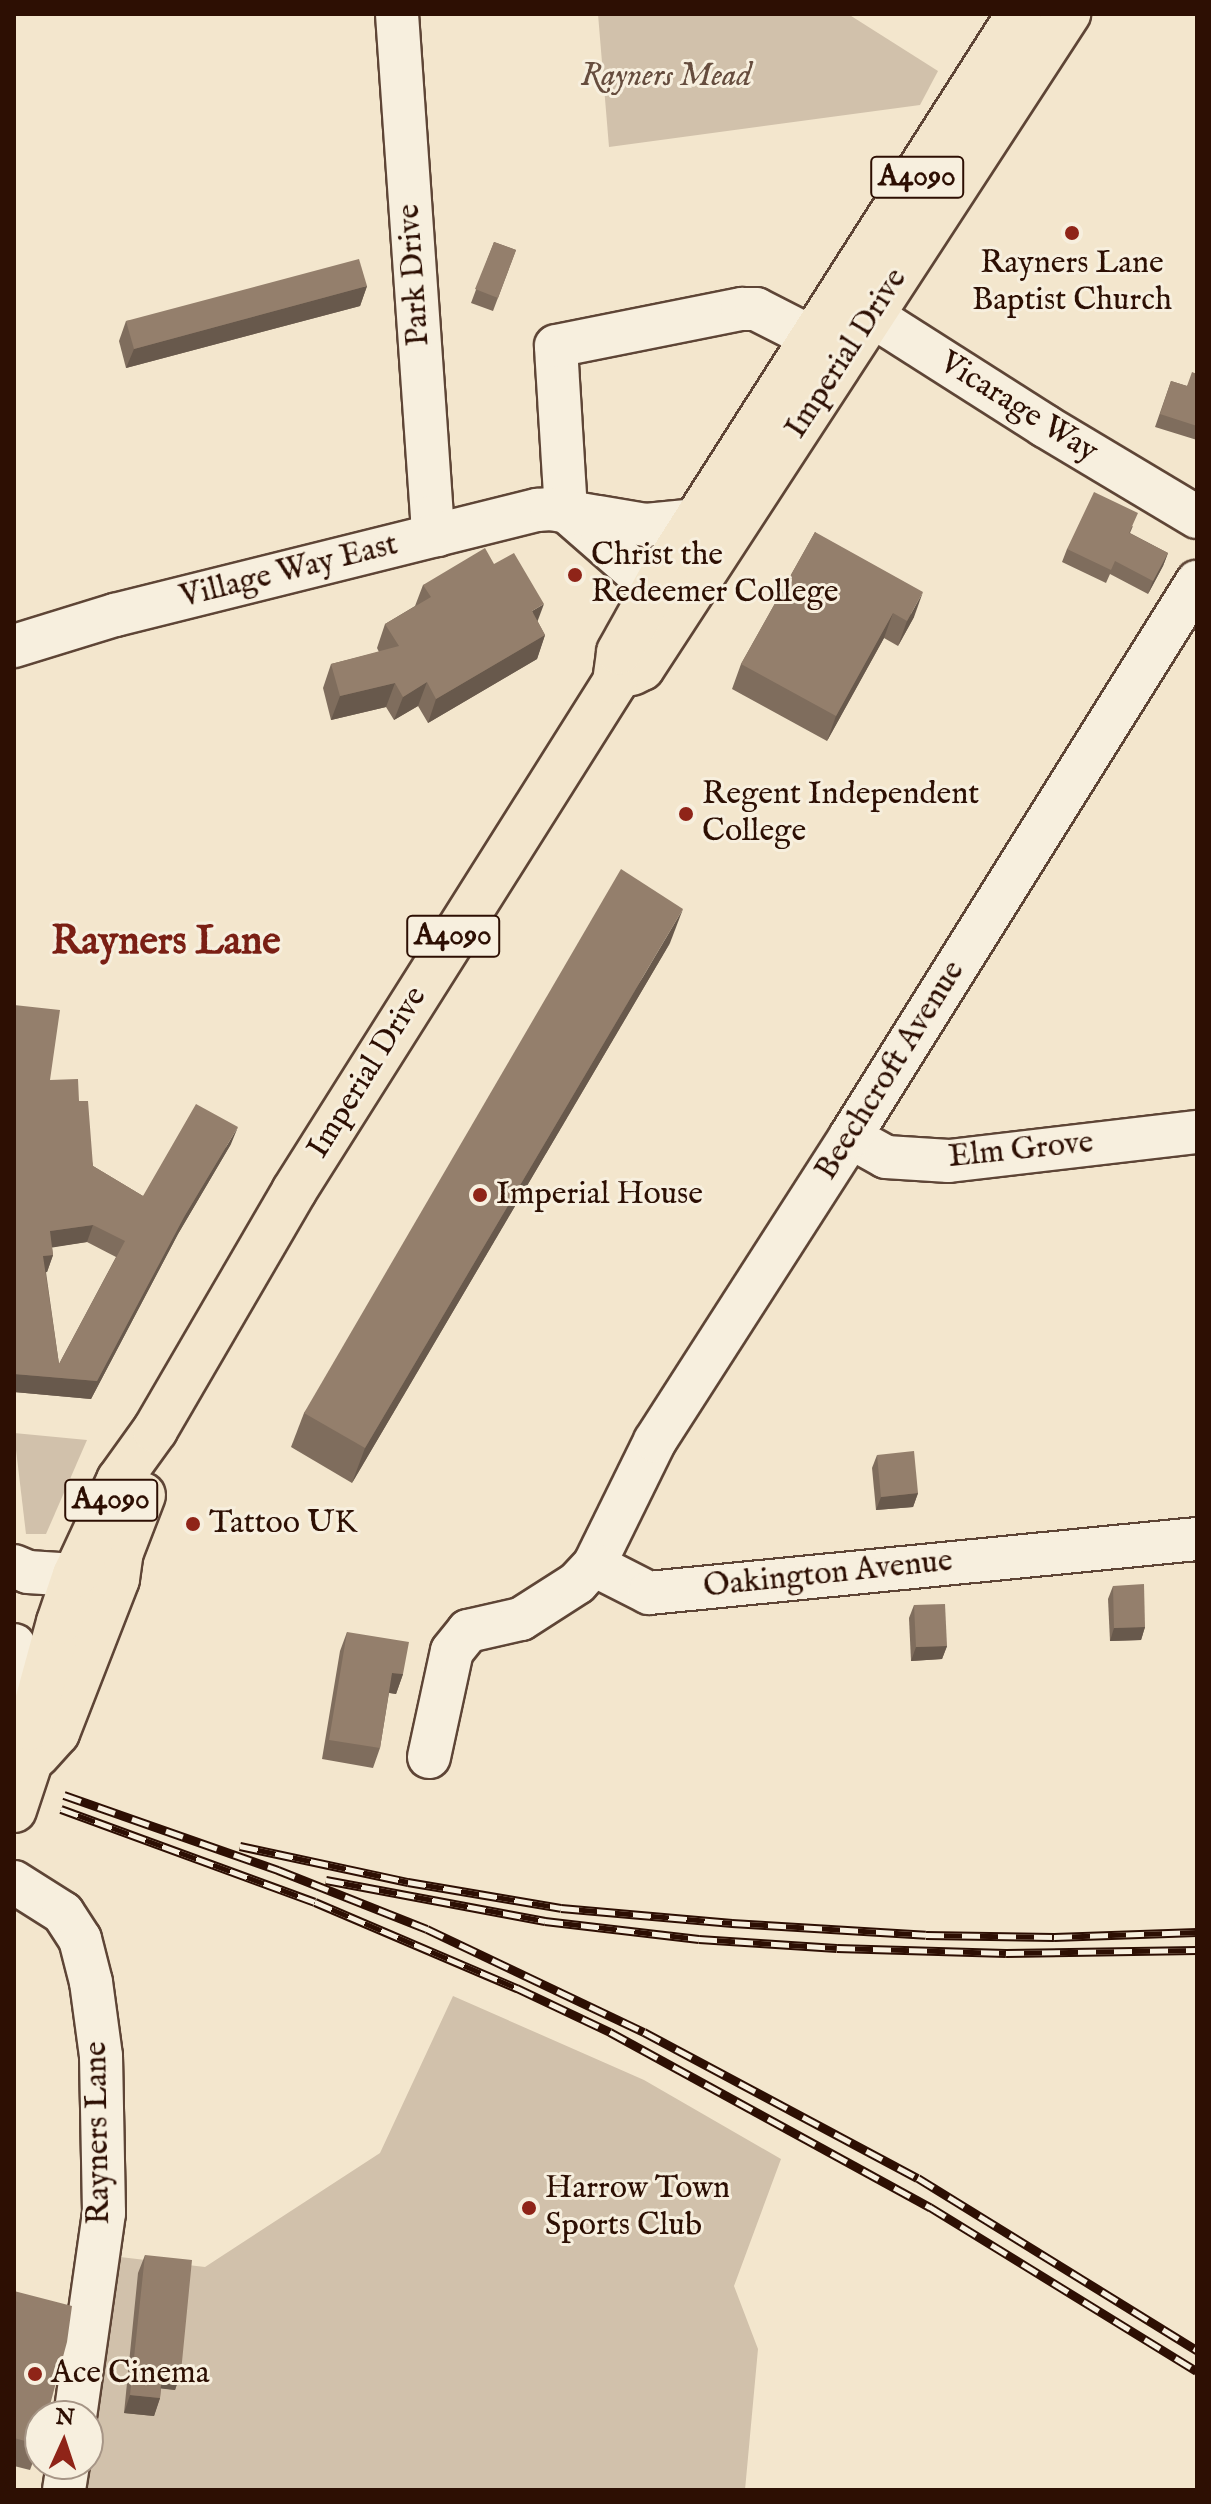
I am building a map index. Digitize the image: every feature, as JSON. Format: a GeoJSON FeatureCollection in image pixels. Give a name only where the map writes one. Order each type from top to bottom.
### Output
{"type":"FeatureCollection","features":[{"type":"Feature","properties":{"kind":"main road","name":"Imperial Drive"},"geometry":{"type":"LineString","coordinates":[[661,608],[695,520],[811,337],[857,306],[1019,14]]}},
{"type":"Feature","properties":{"kind":"main road","name":"Imperial Drive"},"geometry":{"type":"LineString","coordinates":[[75,1575],[119,1480],[155,1430],[294,1191],[615,682],[619,652],[661,608],[857,306],[1068,14]]}},
{"type":"Feature","properties":{"kind":"main road","name":"Imperial Drive"},"geometry":{"type":"LineString","coordinates":[[30,1745],[57,1733],[117,1579],[121,1552],[146,1488],[155,1430]]}},
{"type":"Feature","properties":{"kind":"main road","name":"A4090"},"geometry":{"type":"LineString","coordinates":[[14,1810],[75,1575]]}},
{"type":"Feature","properties":{"kind":"street","name":"Park Drive"},"geometry":{"type":"LineString","coordinates":[[397,14],[432,517],[437,535]]}},
{"type":"Feature","properties":{"kind":"street","name":"Vicarage Way"},"geometry":{"type":"LineString","coordinates":[[857,306],[1045,426],[1197,517]]}},
{"type":"Feature","properties":{"kind":"street"},"geometry":{"type":"LineString","coordinates":[[661,608],[625,561],[586,532],[566,511],[556,346],[742,309],[756,309],[811,337]]}},
{"type":"Feature","properties":{"kind":"street","name":"Village Way East"},"geometry":{"type":"LineString","coordinates":[[14,646],[115,615],[537,510],[566,511],[646,525],[695,520]]}},
{"type":"Feature","properties":{"kind":"street","name":"Beechcroft Avenue"},"geometry":{"type":"LineString","coordinates":[[594,1565],[655,1441],[850,1137],[1197,582]]}},
{"type":"Feature","properties":{"kind":"street","name":"Elm Grove"},"geometry":{"type":"LineString","coordinates":[[850,1137],[886,1157],[949,1161],[1197,1132]]}},
{"type":"Feature","properties":{"kind":"street","name":"Oakington Avenue"},"geometry":{"type":"LineString","coordinates":[[594,1565],[649,1593],[1197,1539]]}},
{"type":"Feature","properties":{"kind":"street"},"geometry":{"type":"LineString","coordinates":[[14,1566],[28,1572],[75,1575],[102,1568],[121,1552]]}},
{"type":"Feature","properties":{"kind":"street"},"geometry":{"type":"LineString","coordinates":[[429,1757],[452,1651],[468,1631],[521,1619],[551,1602],[594,1565]]}},
{"type":"Feature","properties":{"kind":"street"},"geometry":{"type":"LineString","coordinates":[[14,1645],[30,1745]]}},
{"type":"Feature","properties":{"kind":"street","name":"Rayners Lane"},"geometry":{"type":"LineString","coordinates":[[14,1882],[63,1913],[80,1939],[91,1982],[101,2056],[104,2213],[77,2400]]}},
{"type":"Feature","properties":{"kind":"green space","name":"Rayners Mead"},"geometry":{"type":"Polygon","coordinates":[[[598,14],[848,14],[938,71],[920,105],[609,147],[598,14]]]}},
{"type":"Feature","properties":{"kind":"green space"},"geometry":{"type":"Polygon","coordinates":[[[14,1433],[87,1440],[46,1534],[26,1534],[14,1433]]]}},
{"type":"Feature","properties":{"kind":"green space","name":"Harrow Town Sports Club"},"geometry":{"type":"Polygon","coordinates":[[[453,1996],[644,2080],[781,2159],[734,2286],[758,2349],[745,2490],[82,2490],[84,2480],[104,2480],[104,2400],[97,2400],[120,2257],[205,2267],[380,2153],[453,1996]]]}},
{"type":"Feature","properties":{"kind":"building"},"geometry":{"type":"Polygon","coordinates":[[[494,242],[516,250],[498,298],[475,289],[494,242]]]}},
{"type":"Feature","properties":{"kind":"building"},"geometry":{"type":"Polygon","coordinates":[[[359,259],[367,286],[134,349],[126,321],[359,259]]]}},
{"type":"Feature","properties":{"kind":"building"},"geometry":{"type":"Polygon","coordinates":[[[1192,372],[1197,374],[1197,426],[1160,414],[1171,381],[1187,386],[1192,372]]]}},
{"type":"Feature","properties":{"kind":"building"},"geometry":{"type":"Polygon","coordinates":[[[1094,492],[1138,513],[1129,533],[1168,553],[1153,581],[1115,561],[1111,570],[1067,549],[1094,492]]]}},
{"type":"Feature","properties":{"kind":"building"},"geometry":{"type":"Polygon","coordinates":[[[815,532],[923,592],[907,621],[893,613],[836,716],[741,664],[815,532]]]}},
{"type":"Feature","properties":{"kind":"building"},"geometry":{"type":"Polygon","coordinates":[[[485,548],[494,564],[514,553],[544,604],[532,611],[545,635],[436,699],[427,682],[403,697],[395,683],[340,696],[331,664],[399,646],[385,624],[431,597],[423,585],[485,548]]]}},
{"type":"Feature","properties":{"kind":"building","name":"Imperial House"},"geometry":{"type":"Polygon","coordinates":[[[621,869],[683,909],[365,1448],[304,1413],[621,869]]]}},
{"type":"Feature","properties":{"kind":"building"},"geometry":{"type":"Polygon","coordinates":[[[14,1005],[60,1010],[50,1080],[78,1079],[79,1101],[88,1101],[93,1166],[143,1196],[196,1104],[238,1127],[184,1217],[97,1381],[14,1374],[14,1005]],[[93,1225],[50,1231],[53,1255],[43,1256],[59,1364],[125,1241],[93,1225]]]}},
{"type":"Feature","properties":{"kind":"building"},"geometry":{"type":"Polygon","coordinates":[[[914,1451],[918,1493],[881,1497],[877,1455],[914,1451]]]}},
{"type":"Feature","properties":{"kind":"building"},"geometry":{"type":"Polygon","coordinates":[[[1144,1584],[1145,1627],[1114,1628],[1113,1586],[1144,1584]]]}},
{"type":"Feature","properties":{"kind":"building"},"geometry":{"type":"Polygon","coordinates":[[[945,1604],[947,1646],[916,1647],[914,1605],[945,1604]]]}},
{"type":"Feature","properties":{"kind":"building"},"geometry":{"type":"Polygon","coordinates":[[[347,1632],[409,1642],[403,1674],[392,1673],[380,1748],[329,1740],[347,1632]]]}},
{"type":"Feature","properties":{"kind":"building"},"geometry":{"type":"Polygon","coordinates":[[[145,2255],[192,2260],[181,2372],[162,2370],[160,2398],[130,2395],[145,2255]]]}},
{"type":"Feature","properties":{"kind":"building","name":"Ace Cinema"},"geometry":{"type":"Polygon","coordinates":[[[14,2291],[72,2306],[67,2342],[51,2400],[24,2400],[24,2441],[14,2438],[14,2291]]]}},
{"type":"Feature","properties":{"kind":"railway"},"geometry":{"type":"LineString","coordinates":[[64,1795],[278,1870],[427,1929],[644,2032],[918,2178],[1197,2350]]}},
{"type":"Feature","properties":{"kind":"railway"},"geometry":{"type":"LineString","coordinates":[[61,1809],[315,1902],[517,1988],[610,2032],[930,2207],[1197,2371]]}},
{"type":"Feature","properties":{"kind":"railway"},"geometry":{"type":"LineString","coordinates":[[240,1846],[408,1882],[561,1908],[926,1935],[1054,1937],[1197,1932]]}},
{"type":"Feature","properties":{"kind":"railway"},"geometry":{"type":"LineString","coordinates":[[326,1880],[545,1921],[699,1939],[837,1948],[1006,1953],[1197,1950]]}},
{"type":"Feature","properties":{"kind":"place","name":"Rayners Lane Baptist Church"},"geometry":{"type":"Point","coordinates":[1072,233]}},
{"type":"Feature","properties":{"kind":"place","name":"Christ the Redeemer College"},"geometry":{"type":"Point","coordinates":[575,575]}},
{"type":"Feature","properties":{"kind":"place","name":"Regent Independent College"},"geometry":{"type":"Point","coordinates":[686,814]}},
{"type":"Feature","properties":{"kind":"place","name":"Imperial House"},"geometry":{"type":"Point","coordinates":[480,1195]}},
{"type":"Feature","properties":{"kind":"place","name":"Tattoo UK"},"geometry":{"type":"Point","coordinates":[193,1524]}},
{"type":"Feature","properties":{"kind":"place","name":"Harrow Town Sports Club"},"geometry":{"type":"Point","coordinates":[529,2208]}},
{"type":"Feature","properties":{"kind":"place","name":"Ace Cinema"},"geometry":{"type":"Point","coordinates":[35,2374]}},
{"type":"Feature","properties":{"kind":"district","name":"Rayners Lane"},"geometry":{"type":"Point","coordinates":[166,943]}}]}
